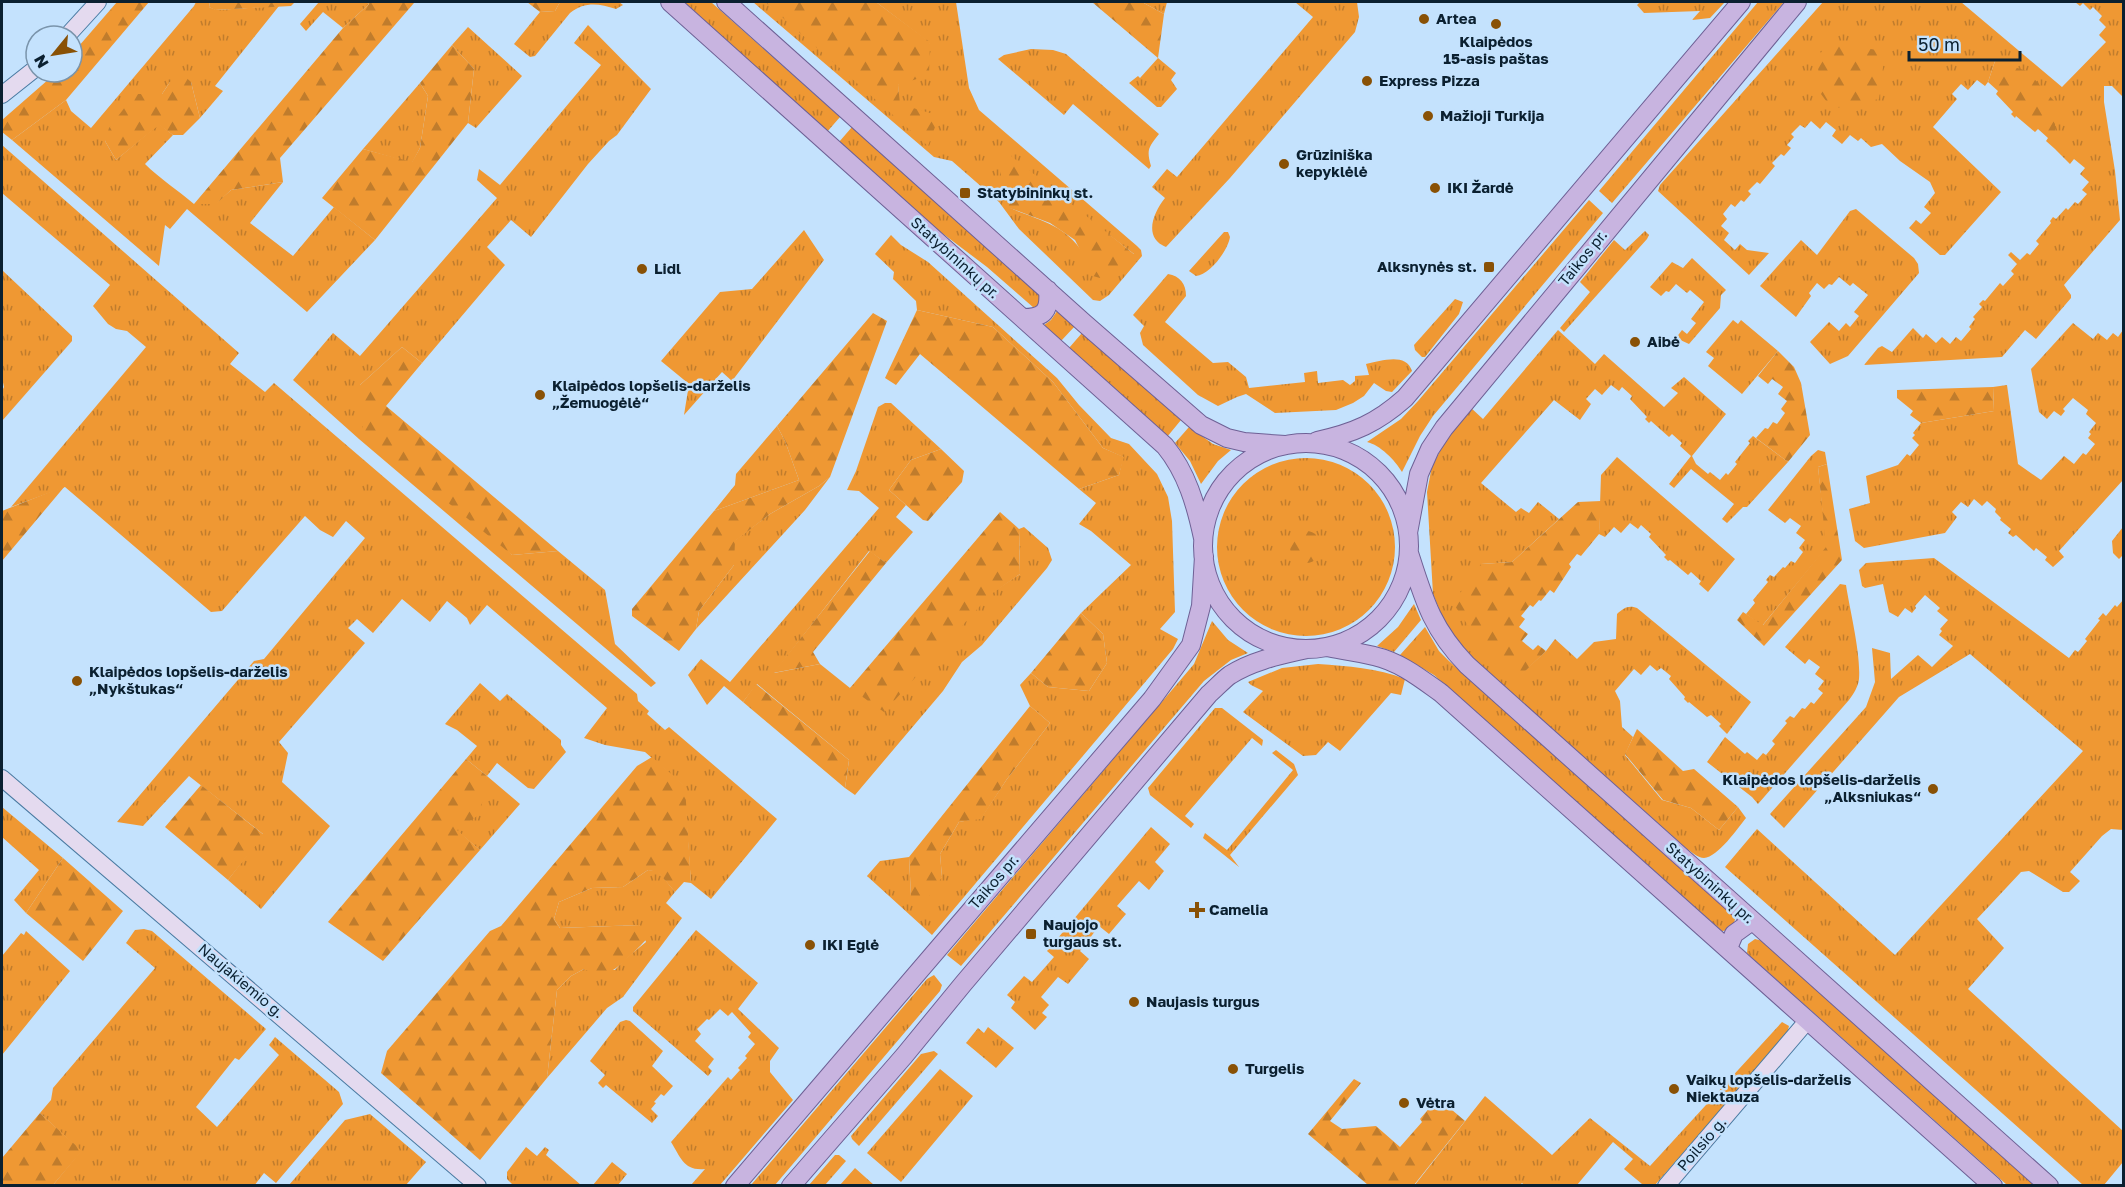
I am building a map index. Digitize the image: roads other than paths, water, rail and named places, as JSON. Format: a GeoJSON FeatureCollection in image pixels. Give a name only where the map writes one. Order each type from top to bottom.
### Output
{"type":"FeatureCollection","features":[{"type":"Feature","properties":{"kind":"main road","name":"Statybininkų pr."},"geometry":{"type":"LineString","coordinates":[[670,2],[1151,433],[1174,458],[1183,473],[1196,505],[1203,547]]}},
{"type":"Feature","properties":{"kind":"main road"},"geometry":{"type":"LineString","coordinates":[[726,2],[1201,425],[1236,440],[1285,445],[1346,435],[1371,424],[1405,399],[1741,2]]}},
{"type":"Feature","properties":{"kind":"main road","name":"Taikos pr."},"geometry":{"type":"LineString","coordinates":[[1408,533],[1419,474],[1430,449],[1444,428],[1797,2]]}},
{"type":"Feature","properties":{"kind":"main road"},"geometry":{"type":"LineString","coordinates":[[1023,318],[1036,318],[1043,314],[1049,301],[1048,290]]}},
{"type":"Feature","properties":{"kind":"main road"},"geometry":{"type":"LineString","coordinates":[[791,1185],[904,1056],[1209,694],[1229,676],[1251,664],[1271,657],[1345,642],[1362,633],[1389,607],[1402,581],[1409,553],[1408,533],[1397,498],[1373,468],[1358,457],[1341,449],[1304,443]]}},
{"type":"Feature","properties":{"kind":"main road"},"geometry":{"type":"LineString","coordinates":[[1285,445],[1267,451],[1235,471],[1213,502],[1207,520],[1203,547],[1214,592],[1237,622],[1252,634],[1269,642],[1288,648],[1307,649]]}},
{"type":"Feature","properties":{"kind":"main road","name":"Taikos pr."},"geometry":{"type":"LineString","coordinates":[[735,1185],[1158,690],[1191,645],[1201,606],[1203,547]]}},
{"type":"Feature","properties":{"kind":"main road","name":"Statybininkų pr."},"geometry":{"type":"LineString","coordinates":[[1409,553],[1430,615],[1452,649],[1752,921],[2049,1185]]}},
{"type":"Feature","properties":{"kind":"main road"},"geometry":{"type":"LineString","coordinates":[[1326,647],[1390,661],[1408,670],[1441,693],[1993,1185]]}},
{"type":"Feature","properties":{"kind":"main road"},"geometry":{"type":"LineString","coordinates":[[1728,948],[1734,934],[1752,921]]}},
{"type":"Feature","properties":{"kind":"street"},"geometry":{"type":"LineString","coordinates":[[78,24],[98,2]]}},
{"type":"Feature","properties":{"kind":"street"},"geometry":{"type":"LineString","coordinates":[[2,95],[24,78]]}},
{"type":"Feature","properties":{"kind":"street","name":"Naujakiemio g."},"geometry":{"type":"LineString","coordinates":[[2,778],[478,1185]]}},
{"type":"Feature","properties":{"kind":"street","name":"Poilsio g."},"geometry":{"type":"LineString","coordinates":[[1666,1185],[1808,1020]]}},
{"type":"Feature","properties":{"kind":"place","name":"Artea"},"geometry":{"type":"Point","coordinates":[1424,19]}},
{"type":"Feature","properties":{"kind":"place","name":"Klaipėdos 15-asis paštas"},"geometry":{"type":"Point","coordinates":[1496,24]}},
{"type":"Feature","properties":{"kind":"place","name":"Express Pizza"},"geometry":{"type":"Point","coordinates":[1367,81]}},
{"type":"Feature","properties":{"kind":"place","name":"Mažioji Turkija"},"geometry":{"type":"Point","coordinates":[1428,116]}},
{"type":"Feature","properties":{"kind":"place","name":"Grūziniška kepyklėlė"},"geometry":{"type":"Point","coordinates":[1284,164]}},
{"type":"Feature","properties":{"kind":"place","name":"IKI Žardė"},"geometry":{"type":"Point","coordinates":[1435,188]}},
{"type":"Feature","properties":{"kind":"place","name":"Statybininkų st."},"geometry":{"type":"Point","coordinates":[965,193]}},
{"type":"Feature","properties":{"kind":"place","name":"Alksnynės st."},"geometry":{"type":"Point","coordinates":[1489,267]}},
{"type":"Feature","properties":{"kind":"place","name":"Lidl"},"geometry":{"type":"Point","coordinates":[642,269]}},
{"type":"Feature","properties":{"kind":"place","name":"Aibė"},"geometry":{"type":"Point","coordinates":[1635,342]}},
{"type":"Feature","properties":{"kind":"place","name":"Klaipėdos lopšelis-darželis „Žemuogėlė“"},"geometry":{"type":"Point","coordinates":[540,395]}},
{"type":"Feature","properties":{"kind":"place","name":"Klaipėdos lopšelis-darželis „Nykštukas“"},"geometry":{"type":"Point","coordinates":[77,681]}},
{"type":"Feature","properties":{"kind":"place","name":"Klaipėdos lopšelis-darželis „Alksniukas“"},"geometry":{"type":"Point","coordinates":[1933,789]}},
{"type":"Feature","properties":{"kind":"place","name":"Camelia"},"geometry":{"type":"Point","coordinates":[1197,910]}},
{"type":"Feature","properties":{"kind":"place","name":"Naujojo turgaus st."},"geometry":{"type":"Point","coordinates":[1031,934]}},
{"type":"Feature","properties":{"kind":"place","name":"IKI Eglė"},"geometry":{"type":"Point","coordinates":[810,945]}},
{"type":"Feature","properties":{"kind":"place","name":"Naujasis turgus"},"geometry":{"type":"Point","coordinates":[1134,1002]}},
{"type":"Feature","properties":{"kind":"place","name":"Turgelis"},"geometry":{"type":"Point","coordinates":[1233,1069]}},
{"type":"Feature","properties":{"kind":"place","name":"Vaikų lopšelis-darželis Niektauza"},"geometry":{"type":"Point","coordinates":[1674,1089]}},
{"type":"Feature","properties":{"kind":"place","name":"Vėtra"},"geometry":{"type":"Point","coordinates":[1404,1103]}}]}
